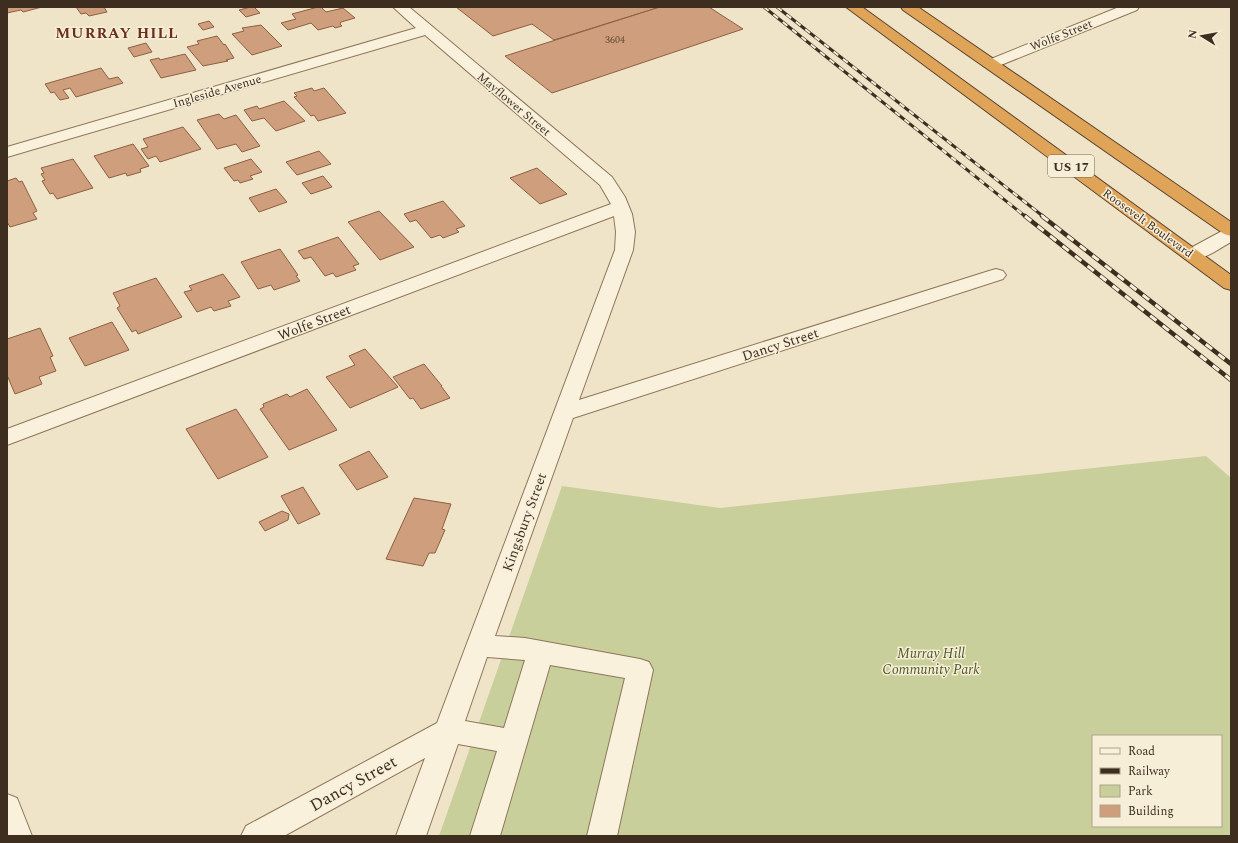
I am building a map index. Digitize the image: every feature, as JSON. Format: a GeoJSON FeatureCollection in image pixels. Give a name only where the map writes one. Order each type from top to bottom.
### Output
{"type":"FeatureCollection","features":[{"type":"Feature","properties":{"kind":"highway"},"geometry":{"type":"LineString","coordinates":[[853,7],[949,77]]}},
{"type":"Feature","properties":{"kind":"highway","name":"US 17"},"geometry":{"type":"LineString","coordinates":[[861,7],[949,77]]}},
{"type":"Feature","properties":{"kind":"highway","name":"US 17"},"geometry":{"type":"LineString","coordinates":[[908,7],[1231,230]]}},
{"type":"Feature","properties":{"kind":"highway"},"geometry":{"type":"LineString","coordinates":[[920,7],[991,64]]}},
{"type":"Feature","properties":{"kind":"highway","name":"Roosevelt Boulevard"},"geometry":{"type":"LineString","coordinates":[[949,77],[1231,284]]}},
{"type":"Feature","properties":{"kind":"street","name":"Mayflower Street"},"geometry":{"type":"LineString","coordinates":[[400,7],[606,181],[620,207]]}},
{"type":"Feature","properties":{"kind":"street","name":"Wolfe Street"},"geometry":{"type":"LineString","coordinates":[[991,64],[1132,7]]}},
{"type":"Feature","properties":{"kind":"street","name":"Ingleside Avenue"},"geometry":{"type":"LineString","coordinates":[[7,152],[427,30]]}},
{"type":"Feature","properties":{"kind":"street","name":"Wolfe Street"},"geometry":{"type":"LineString","coordinates":[[7,437],[620,207]]}},
{"type":"Feature","properties":{"kind":"street","name":"Kingsbury Street"},"geometry":{"type":"LineString","coordinates":[[415,835],[478,646],[624,250],[627,239],[626,222],[620,207]]}},
{"type":"Feature","properties":{"kind":"street"},"geometry":{"type":"LineString","coordinates":[[1192,255],[1231,234]]}},
{"type":"Feature","properties":{"kind":"street","name":"Dancy Street"},"geometry":{"type":"LineString","coordinates":[[564,413],[996,275]]}},
{"type":"Feature","properties":{"kind":"street"},"geometry":{"type":"LineString","coordinates":[[478,646],[525,649],[640,670],[602,836]]}},
{"type":"Feature","properties":{"kind":"street"},"geometry":{"type":"LineString","coordinates":[[486,836],[541,652]]}},
{"type":"Feature","properties":{"kind":"street"},"geometry":{"type":"LineString","coordinates":[[449,730],[514,742]]}},
{"type":"Feature","properties":{"kind":"street","name":"Dancy Street"},"geometry":{"type":"LineString","coordinates":[[256,836],[449,730]]}},
{"type":"Feature","properties":{"kind":"street"},"geometry":{"type":"LineString","coordinates":[[7,807],[17,836]]}},
{"type":"Feature","properties":{"kind":"green space","name":"Murray Hill Community Park"},"geometry":{"type":"Polygon","coordinates":[[[1206,456],[1231,478],[1231,836],[439,836],[562,486],[720,508],[1206,456]]]}},
{"type":"Feature","properties":{"kind":"building"},"geometry":{"type":"Polygon","coordinates":[[[7,7],[42,7],[23,12],[21,10],[7,13],[7,7]]]}},
{"type":"Feature","properties":{"kind":"building"},"geometry":{"type":"Polygon","coordinates":[[[76,7],[104,7],[107,12],[89,16],[86,13],[81,14],[76,7]]]}},
{"type":"Feature","properties":{"kind":"building"},"geometry":{"type":"Polygon","coordinates":[[[254,7],[260,13],[246,17],[239,10],[254,7]]]}},
{"type":"Feature","properties":{"kind":"building"},"geometry":{"type":"Polygon","coordinates":[[[321,7],[326,12],[343,8],[355,18],[341,22],[340,24],[342,26],[335,28],[333,26],[318,30],[311,23],[288,30],[281,23],[296,19],[292,14],[321,7]]]}},
{"type":"Feature","properties":{"kind":"building"},"geometry":{"type":"Polygon","coordinates":[[[456,7],[660,7],[554,40],[532,24],[493,36],[456,7]]]}},
{"type":"Feature","properties":{"kind":"building"},"geometry":{"type":"Polygon","coordinates":[[[660,7],[709,7],[743,29],[552,93],[505,56],[660,7]]]}},
{"type":"Feature","properties":{"kind":"building"},"geometry":{"type":"Polygon","coordinates":[[[209,21],[214,27],[203,30],[198,24],[209,21]]]}},
{"type":"Feature","properties":{"kind":"building"},"geometry":{"type":"Polygon","coordinates":[[[261,25],[282,46],[252,55],[232,34],[244,31],[242,28],[261,25]]]}},
{"type":"Feature","properties":{"kind":"building"},"geometry":{"type":"Polygon","coordinates":[[[217,36],[224,45],[225,44],[234,58],[226,60],[228,61],[203,66],[187,47],[199,44],[197,41],[217,36]]]}},
{"type":"Feature","properties":{"kind":"building"},"geometry":{"type":"Polygon","coordinates":[[[146,43],[152,52],[134,57],[128,48],[146,43]]]}},
{"type":"Feature","properties":{"kind":"building"},"geometry":{"type":"Polygon","coordinates":[[[185,54],[196,70],[161,78],[150,60],[159,58],[160,60],[185,54]]]}},
{"type":"Feature","properties":{"kind":"building"},"geometry":{"type":"Polygon","coordinates":[[[101,68],[109,79],[118,77],[123,83],[76,97],[70,88],[63,90],[69,98],[60,100],[54,92],[51,93],[45,84],[101,68]]]}},
{"type":"Feature","properties":{"kind":"building"},"geometry":{"type":"Polygon","coordinates":[[[312,88],[314,91],[324,88],[346,113],[318,121],[314,115],[311,116],[294,97],[297,96],[294,93],[312,88]]]}},
{"type":"Feature","properties":{"kind":"building"},"geometry":{"type":"Polygon","coordinates":[[[284,101],[305,121],[276,131],[264,118],[252,121],[244,110],[257,106],[259,109],[284,101]]]}},
{"type":"Feature","properties":{"kind":"building"},"geometry":{"type":"Polygon","coordinates":[[[219,114],[224,119],[236,115],[260,146],[242,152],[236,144],[217,149],[197,120],[219,114]]]}},
{"type":"Feature","properties":{"kind":"building"},"geometry":{"type":"Polygon","coordinates":[[[183,127],[201,149],[160,162],[156,156],[148,159],[141,149],[148,147],[143,139],[183,127]]]}},
{"type":"Feature","properties":{"kind":"building"},"geometry":{"type":"Polygon","coordinates":[[[133,144],[149,166],[140,169],[141,172],[127,176],[126,173],[109,178],[94,156],[133,144]]]}},
{"type":"Feature","properties":{"kind":"building"},"geometry":{"type":"Polygon","coordinates":[[[319,151],[331,164],[297,175],[286,162],[319,151]]]}},
{"type":"Feature","properties":{"kind":"building"},"geometry":{"type":"Polygon","coordinates":[[[73,159],[93,188],[57,199],[53,193],[50,194],[42,181],[45,180],[41,174],[44,173],[41,168],[73,159]]]}},
{"type":"Feature","properties":{"kind":"building"},"geometry":{"type":"Polygon","coordinates":[[[251,159],[262,172],[250,176],[253,179],[240,183],[238,180],[234,181],[224,168],[251,159]]]}},
{"type":"Feature","properties":{"kind":"building"},"geometry":{"type":"Polygon","coordinates":[[[537,168],[567,194],[540,204],[510,178],[537,168]]]}},
{"type":"Feature","properties":{"kind":"building"},"geometry":{"type":"Polygon","coordinates":[[[323,176],[332,187],[311,194],[302,183],[323,176]]]}},
{"type":"Feature","properties":{"kind":"building"},"geometry":{"type":"Polygon","coordinates":[[[16,178],[19,182],[22,181],[37,211],[33,213],[37,219],[10,227],[7,222],[7,181],[16,178]]]}},
{"type":"Feature","properties":{"kind":"building"},"geometry":{"type":"Polygon","coordinates":[[[276,189],[287,202],[259,212],[249,198],[276,189]]]}},
{"type":"Feature","properties":{"kind":"building"},"geometry":{"type":"Polygon","coordinates":[[[443,201],[465,226],[456,229],[459,232],[443,238],[440,235],[431,238],[416,220],[410,222],[404,214],[443,201]]]}},
{"type":"Feature","properties":{"kind":"building"},"geometry":{"type":"Polygon","coordinates":[[[379,211],[414,247],[380,260],[348,222],[379,211]]]}},
{"type":"Feature","properties":{"kind":"building"},"geometry":{"type":"Polygon","coordinates":[[[338,237],[359,264],[353,266],[356,270],[336,277],[333,273],[325,276],[311,257],[304,259],[298,251],[338,237]]]}},
{"type":"Feature","properties":{"kind":"building"},"geometry":{"type":"Polygon","coordinates":[[[280,249],[298,275],[296,276],[300,281],[274,290],[271,285],[258,289],[241,262],[280,249]]]}},
{"type":"Feature","properties":{"kind":"building"},"geometry":{"type":"Polygon","coordinates":[[[223,274],[240,297],[228,301],[231,306],[214,311],[211,307],[197,312],[184,292],[192,290],[189,286],[223,274]]]}},
{"type":"Feature","properties":{"kind":"building"},"geometry":{"type":"Polygon","coordinates":[[[156,278],[182,317],[138,334],[136,330],[132,332],[117,308],[120,306],[113,293],[156,278]]]}},
{"type":"Feature","properties":{"kind":"building"},"geometry":{"type":"Polygon","coordinates":[[[112,322],[129,350],[85,366],[69,338],[112,322]]]}},
{"type":"Feature","properties":{"kind":"building"},"geometry":{"type":"Polygon","coordinates":[[[40,328],[53,356],[50,357],[56,371],[39,377],[42,384],[15,394],[7,375],[7,339],[40,328]]]}},
{"type":"Feature","properties":{"kind":"building"},"geometry":{"type":"Polygon","coordinates":[[[365,349],[398,387],[350,408],[326,377],[355,365],[349,356],[365,349]]]}},
{"type":"Feature","properties":{"kind":"building"},"geometry":{"type":"Polygon","coordinates":[[[424,364],[450,398],[421,409],[413,398],[410,399],[393,377],[424,364]]]}},
{"type":"Feature","properties":{"kind":"building"},"geometry":{"type":"Polygon","coordinates":[[[307,389],[337,430],[289,450],[260,409],[264,407],[263,404],[287,394],[290,397],[307,389]]]}},
{"type":"Feature","properties":{"kind":"building"},"geometry":{"type":"Polygon","coordinates":[[[236,409],[268,457],[218,479],[186,429],[236,409]]]}},
{"type":"Feature","properties":{"kind":"building"},"geometry":{"type":"Polygon","coordinates":[[[369,451],[388,477],[357,490],[339,465],[369,451]]]}},
{"type":"Feature","properties":{"kind":"building"},"geometry":{"type":"Polygon","coordinates":[[[303,487],[320,514],[298,524],[281,496],[303,487]]]}},
{"type":"Feature","properties":{"kind":"building"},"geometry":{"type":"Polygon","coordinates":[[[414,498],[451,504],[442,529],[445,530],[435,553],[429,553],[423,566],[386,559],[414,498]]]}},
{"type":"Feature","properties":{"kind":"building"},"geometry":{"type":"Polygon","coordinates":[[[282,511],[289,514],[288,520],[265,531],[259,522],[282,511]]]}},
{"type":"Feature","properties":{"kind":"railway"},"geometry":{"type":"LineString","coordinates":[[764,7],[1026,217]]}},
{"type":"Feature","properties":{"kind":"railway"},"geometry":{"type":"LineString","coordinates":[[777,7],[1044,217]]}},
{"type":"Feature","properties":{"kind":"railway"},"geometry":{"type":"LineString","coordinates":[[1025,216],[1231,380]]}},
{"type":"Feature","properties":{"kind":"railway"},"geometry":{"type":"LineString","coordinates":[[1042,216],[1231,364]]}},
{"type":"Feature","properties":{"kind":"district","name":"MURRAY HILL"},"geometry":{"type":"Point","coordinates":[117,33]}}]}
